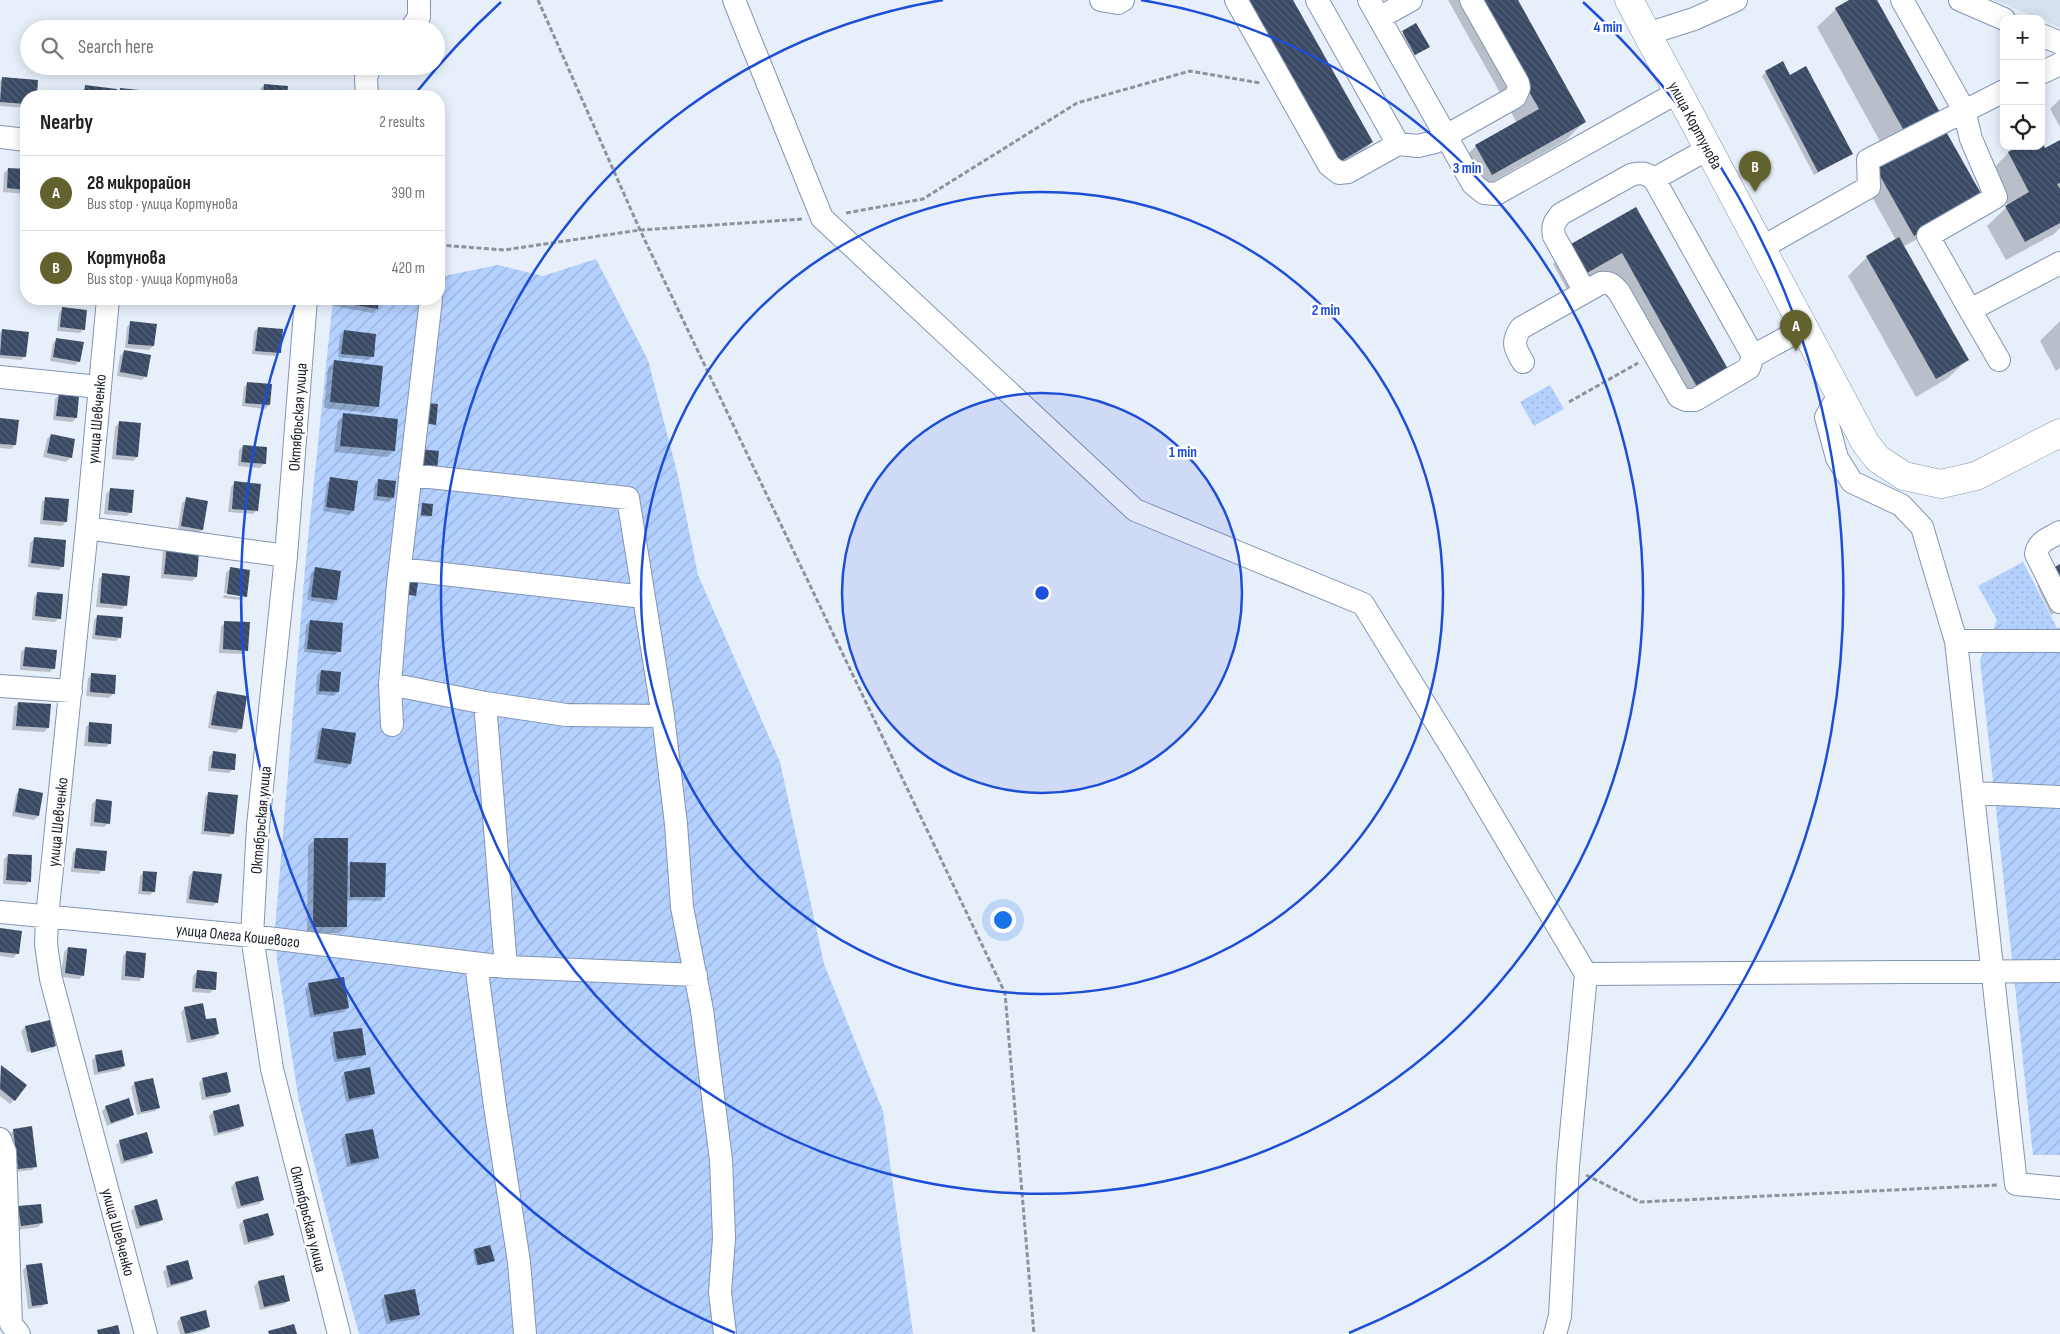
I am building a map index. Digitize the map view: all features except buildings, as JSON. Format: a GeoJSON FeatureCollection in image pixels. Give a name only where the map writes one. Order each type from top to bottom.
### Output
{"type":"FeatureCollection","features":[{"type":"Feature","properties":{"kind":"main road","name":"улица Кортунова"},"geometry":{"type":"LineString","coordinates":[[1629,0],[1866,444],[1878,459],[1904,476],[1940,484],[1976,476],[2060,433]]}},
{"type":"Feature","properties":{"kind":"street"},"geometry":{"type":"LineString","coordinates":[[417,20],[419,17],[419,0]]}},
{"type":"Feature","properties":{"kind":"street"},"geometry":{"type":"LineString","coordinates":[[734,0],[822,218],[1135,510],[1363,604],[1458,758],[1586,974],[1568,1166],[1560,1316],[1556,1334]]}},
{"type":"Feature","properties":{"kind":"street"},"geometry":{"type":"LineString","coordinates":[[1101,0],[1118,3],[1123,0]]}},
{"type":"Feature","properties":{"kind":"street"},"geometry":{"type":"LineString","coordinates":[[1236,0],[1334,171],[1339,173],[1348,172],[1398,144],[1410,146],[1425,145],[1446,136],[1515,97],[1519,88],[1518,83],[1471,0]]}},
{"type":"Feature","properties":{"kind":"street"},"geometry":{"type":"LineString","coordinates":[[1317,0],[1398,144]]}},
{"type":"Feature","properties":{"kind":"street"},"geometry":{"type":"LineString","coordinates":[[1411,0],[1374,9],[1473,184],[1484,193],[1496,194],[1678,92]]}},
{"type":"Feature","properties":{"kind":"street"},"geometry":{"type":"LineString","coordinates":[[1647,34],[1694,19],[1736,0]]}},
{"type":"Feature","properties":{"kind":"street"},"geometry":{"type":"LineString","coordinates":[[1902,0],[1964,110],[1971,139],[1996,197],[1928,236],[1999,360]]}},
{"type":"Feature","properties":{"kind":"street"},"geometry":{"type":"LineString","coordinates":[[1960,0],[2000,17]]}},
{"type":"Feature","properties":{"kind":"street"},"geometry":{"type":"LineString","coordinates":[[2045,37],[2060,43]]}},
{"type":"Feature","properties":{"kind":"street"},"geometry":{"type":"LineString","coordinates":[[2045,71],[2060,64]]}},
{"type":"Feature","properties":{"kind":"street"},"geometry":{"type":"LineString","coordinates":[[367,75],[367,90]]}},
{"type":"Feature","properties":{"kind":"street"},"geometry":{"type":"LineString","coordinates":[[1761,248],[1869,187],[1868,160],[2000,93]]}},
{"type":"Feature","properties":{"kind":"street"},"geometry":{"type":"LineString","coordinates":[[0,137],[20,139]]}},
{"type":"Feature","properties":{"kind":"street"},"geometry":{"type":"LineString","coordinates":[[1654,180],[1708,149]]}},
{"type":"Feature","properties":{"kind":"street"},"geometry":{"type":"LineString","coordinates":[[1585,292],[1554,236],[1552,228],[1554,222],[1560,214],[1631,174],[1639,172],[1646,174],[1654,180],[1754,356]]}},
{"type":"Feature","properties":{"kind":"street"},"geometry":{"type":"LineString","coordinates":[[1970,310],[2060,263]]}},
{"type":"Feature","properties":{"kind":"street"},"geometry":{"type":"LineString","coordinates":[[1523,362],[1515,349],[1514,341],[1521,328],[1601,284],[1613,285],[1675,392],[1686,400],[1695,400],[1743,372],[1749,368],[1754,356],[1804,328]]}},
{"type":"Feature","properties":{"kind":"street","name":"улица Шевченко"},"geometry":{"type":"LineString","coordinates":[[107,305],[71,691],[47,917],[46,944],[51,979],[146,1334]]}},
{"type":"Feature","properties":{"kind":"street","name":"Октябрьская улица"},"geometry":{"type":"LineString","coordinates":[[306,305],[286,556],[258,826],[252,936],[272,1069],[339,1334]]}},
{"type":"Feature","properties":{"kind":"street"},"geometry":{"type":"LineString","coordinates":[[392,725],[390,684],[400,569],[430,305]]}},
{"type":"Feature","properties":{"kind":"street"},"geometry":{"type":"LineString","coordinates":[[0,377],[99,387]]}},
{"type":"Feature","properties":{"kind":"street"},"geometry":{"type":"LineString","coordinates":[[1840,395],[1826,417],[1837,458],[1852,482],[1902,505],[1922,527],[1956,641],[2016,1184],[2060,1188]]}},
{"type":"Feature","properties":{"kind":"street"},"geometry":{"type":"LineString","coordinates":[[410,475],[628,498],[663,716],[676,824],[682,907],[702,1010],[721,1160],[724,1238],[720,1292],[726,1334]]}},
{"type":"Feature","properties":{"kind":"street"},"geometry":{"type":"LineString","coordinates":[[87,528],[286,556]]}},
{"type":"Feature","properties":{"kind":"street"},"geometry":{"type":"LineString","coordinates":[[2060,532],[2039,545],[2036,554],[2060,602]]}},
{"type":"Feature","properties":{"kind":"street"},"geometry":{"type":"LineString","coordinates":[[400,569],[644,597]]}},
{"type":"Feature","properties":{"kind":"street"},"geometry":{"type":"LineString","coordinates":[[1956,641],[2060,642]]}},
{"type":"Feature","properties":{"kind":"street"},"geometry":{"type":"LineString","coordinates":[[390,684],[485,703],[566,715],[663,716]]}},
{"type":"Feature","properties":{"kind":"street"},"geometry":{"type":"LineString","coordinates":[[0,686],[71,691]]}},
{"type":"Feature","properties":{"kind":"street"},"geometry":{"type":"LineString","coordinates":[[485,703],[506,967]]}},
{"type":"Feature","properties":{"kind":"street"},"geometry":{"type":"LineString","coordinates":[[1973,793],[2060,797]]}},
{"type":"Feature","properties":{"kind":"street","name":"улица Олега Кошевого"},"geometry":{"type":"LineString","coordinates":[[0,912],[252,936],[506,967],[696,975]]}},
{"type":"Feature","properties":{"kind":"street"},"geometry":{"type":"LineString","coordinates":[[476,964],[519,1262],[525,1334]]}},
{"type":"Feature","properties":{"kind":"street"},"geometry":{"type":"LineString","coordinates":[[1586,974],[2060,971]]}},
{"type":"Feature","properties":{"kind":"street"},"geometry":{"type":"LineString","coordinates":[[0,1139],[5,1152],[10,1329]]}},
{"type":"Feature","properties":{"kind":"path"},"geometry":{"type":"LineString","coordinates":[[538,0],[640,230],[1006,993],[1034,1334]]}},
{"type":"Feature","properties":{"kind":"path"},"geometry":{"type":"LineString","coordinates":[[445,245],[504,250],[640,230],[822,218],[923,199],[1077,103],[1171,76],[1190,71],[1286,88]]}},
{"type":"Feature","properties":{"kind":"path"},"geometry":{"type":"LineString","coordinates":[[1568,402],[1654,354]]}},
{"type":"Feature","properties":{"kind":"path"},"geometry":{"type":"LineString","coordinates":[[1568,1166],[1640,1202],[2016,1184]]}},
{"type":"Feature","properties":{"kind":"shaded area"},"geometry":{"type":"Polygon","coordinates":[[[1993,0],[2060,0],[2060,28],[2045,21],[2045,15],[2031,15],[1993,0]]]}},
{"type":"Feature","properties":{"kind":"shaded area"},"geometry":{"type":"Polygon","coordinates":[[[596,259],[648,360],[678,476],[698,575],[780,762],[824,964],[883,1111],[913,1334],[359,1334],[299,1102],[277,960],[275,929],[305,568],[332,305],[445,305],[445,276],[498,265],[543,276],[596,259]]]}},
{"type":"Feature","properties":{"kind":"shaded area"},"geometry":{"type":"Polygon","coordinates":[[[1550,385],[1564,409],[1534,426],[1520,402],[1550,385]]]}},
{"type":"Feature","properties":{"kind":"shaded area"},"geometry":{"type":"Polygon","coordinates":[[[2023,562],[2058,630],[2013,633],[1997,620],[1978,586],[2023,562]]]}},
{"type":"Feature","properties":{"kind":"shaded area"},"geometry":{"type":"Polygon","coordinates":[[[1997,620],[2013,633],[2060,628],[2060,1155],[2033,1155],[1980,660],[1997,620]]]}},
{"type":"Feature","properties":{"kind":"place","name":"Кортунова"},"geometry":{"type":"Point","coordinates":[1755,192]}},
{"type":"Feature","properties":{"kind":"place","name":"28 микрорайон"},"geometry":{"type":"Point","coordinates":[1796,351]}}]}
